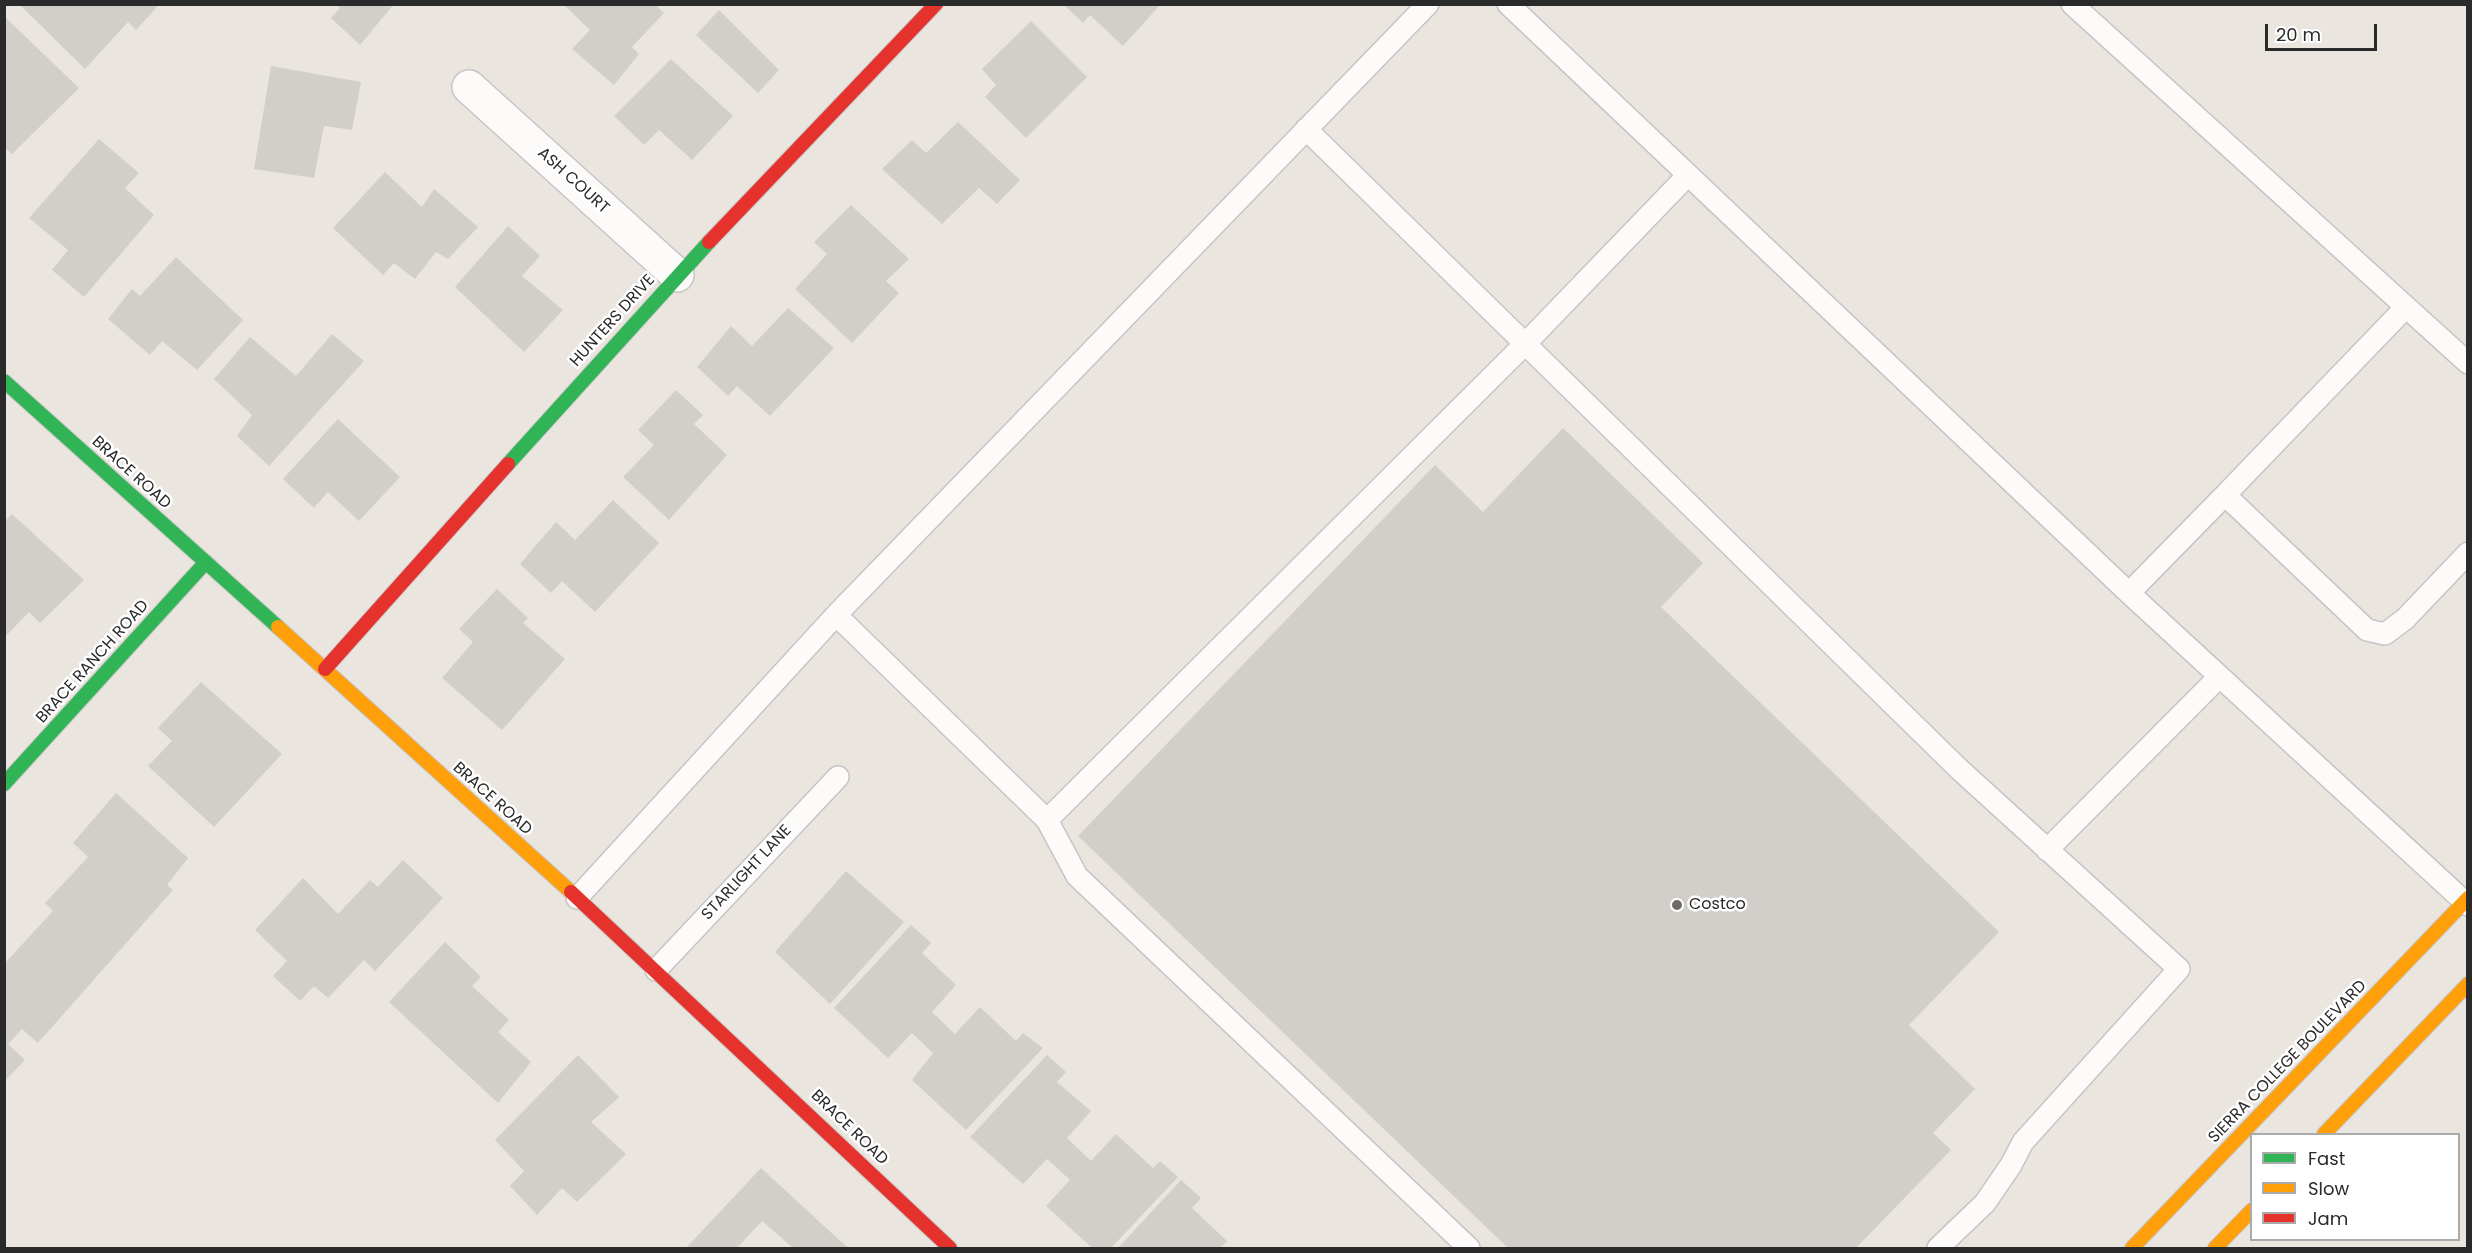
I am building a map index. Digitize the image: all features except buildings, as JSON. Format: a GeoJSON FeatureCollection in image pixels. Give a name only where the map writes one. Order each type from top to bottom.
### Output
{"type":"FeatureCollection","features":[{"type":"Feature","properties":{"kind":"street","name":"HUNTERS DRIVE"},"geometry":{"type":"LineString","coordinates":[[325,669],[677,275],[936,4]]}},
{"type":"Feature","properties":{"kind":"street","name":"ASH COURT"},"geometry":{"type":"LineString","coordinates":[[469,87],[677,275]]}},
{"type":"Feature","properties":{"kind":"street","name":"BRACE ROAD"},"geometry":{"type":"LineString","coordinates":[[4,381],[656,970],[950,1248]]}},
{"type":"Feature","properties":{"kind":"street","name":"BRACE RANCH ROAD"},"geometry":{"type":"LineString","coordinates":[[4,784],[206,562]]}},
{"type":"Feature","properties":{"kind":"street","name":"SIERRA COLLEGE BOULEVARD"},"geometry":{"type":"LineString","coordinates":[[2132,1248],[2466,902]]}},
{"type":"Feature","properties":{"kind":"street"},"geometry":{"type":"LineString","coordinates":[[2325,1133],[2468,984]]}},
{"type":"Feature","properties":{"kind":"street"},"geometry":{"type":"LineString","coordinates":[[2215,1248],[2250,1212]]}},
{"type":"Feature","properties":{"kind":"lane"},"geometry":{"type":"LineString","coordinates":[[577,898],[836,615],[1428,4]]}},
{"type":"Feature","properties":{"kind":"lane"},"geometry":{"type":"LineString","coordinates":[[1508,4],[2129,593],[2466,902]]}},
{"type":"Feature","properties":{"kind":"lane"},"geometry":{"type":"LineString","coordinates":[[2072,4],[2468,363]]}},
{"type":"Feature","properties":{"kind":"lane"},"geometry":{"type":"LineString","coordinates":[[1306,129],[1959,769],[2179,969],[2023,1142],[2012,1166],[1985,1203],[1938,1248]]}},
{"type":"Feature","properties":{"kind":"lane"},"geometry":{"type":"LineString","coordinates":[[1047,820],[1525,344],[1688,175]]}},
{"type":"Feature","properties":{"kind":"lane"},"geometry":{"type":"LineString","coordinates":[[2129,593],[2406,307]]}},
{"type":"Feature","properties":{"kind":"lane"},"geometry":{"type":"LineString","coordinates":[[2225,495],[2367,630],[2385,634],[2404,619],[2468,553]]}},
{"type":"Feature","properties":{"kind":"lane"},"geometry":{"type":"LineString","coordinates":[[836,615],[1047,820],[1077,876],[1469,1248]]}},
{"type":"Feature","properties":{"kind":"lane"},"geometry":{"type":"LineString","coordinates":[[2047,850],[2219,677]]}},
{"type":"Feature","properties":{"kind":"lane","name":"STARLIGHT LANE"},"geometry":{"type":"LineString","coordinates":[[656,970],[838,777]]}},
{"type":"Feature","properties":{"kind":"traffic: fast"},"geometry":{"type":"LineString","coordinates":[[508,464],[709,242]]}},
{"type":"Feature","properties":{"kind":"traffic: fast"},"geometry":{"type":"LineString","coordinates":[[4,381],[278,627]]}},
{"type":"Feature","properties":{"kind":"traffic: fast"},"geometry":{"type":"LineString","coordinates":[[4,784],[206,562]]}},
{"type":"Feature","properties":{"kind":"traffic: slow"},"geometry":{"type":"LineString","coordinates":[[278,627],[571,892]]}},
{"type":"Feature","properties":{"kind":"traffic: slow"},"geometry":{"type":"LineString","coordinates":[[2132,1248],[2468,898]]}},
{"type":"Feature","properties":{"kind":"traffic: slow"},"geometry":{"type":"LineString","coordinates":[[2325,1133],[2468,984]]}},
{"type":"Feature","properties":{"kind":"traffic: slow"},"geometry":{"type":"LineString","coordinates":[[2215,1248],[2250,1212]]}},
{"type":"Feature","properties":{"kind":"traffic: jam"},"geometry":{"type":"LineString","coordinates":[[709,242],[936,4]]}},
{"type":"Feature","properties":{"kind":"traffic: jam"},"geometry":{"type":"LineString","coordinates":[[325,669],[508,464]]}},
{"type":"Feature","properties":{"kind":"traffic: jam"},"geometry":{"type":"LineString","coordinates":[[571,892],[950,1248]]}},
{"type":"Feature","properties":{"kind":"place","name":"Costco"},"geometry":{"type":"Point","coordinates":[1677,905]}}]}
